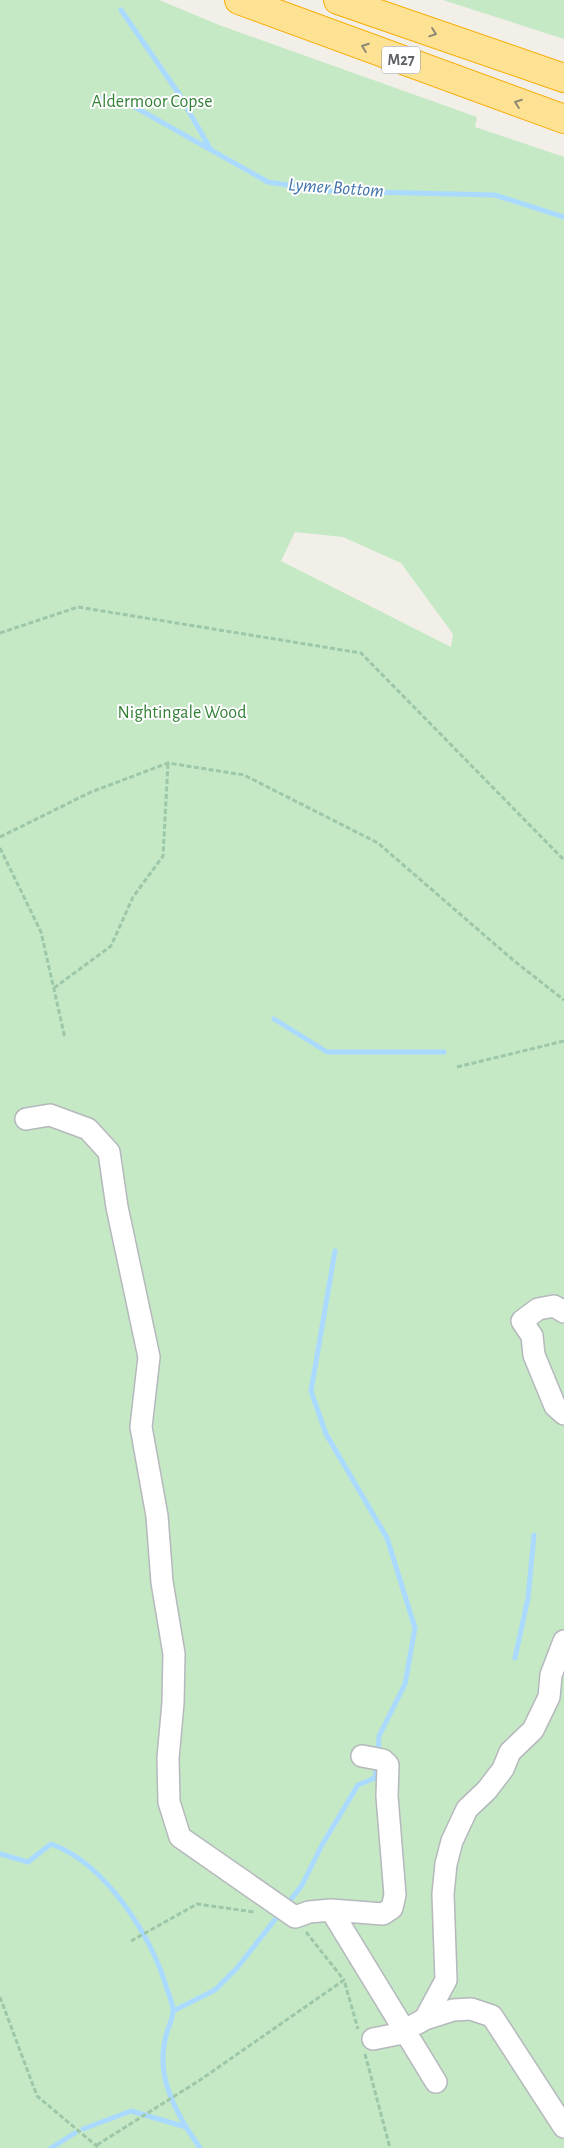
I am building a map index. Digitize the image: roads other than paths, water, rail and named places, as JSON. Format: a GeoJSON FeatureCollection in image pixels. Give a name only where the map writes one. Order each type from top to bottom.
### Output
{"type":"FeatureCollection","features":[{"type":"Feature","properties":{"kind":"highway","name":"M27"},"geometry":{"type":"LineString","coordinates":[[239,0],[564,119]]}},
{"type":"Feature","properties":{"kind":"highway","name":"M27"},"geometry":{"type":"LineString","coordinates":[[338,0],[564,78]]}},
{"type":"Feature","properties":{"kind":"lane"},"geometry":{"type":"LineString","coordinates":[[26,1119],[50,1115],[88,1128],[109,1152],[117,1207],[149,1357],[141,1427],[157,1516],[162,1582],[174,1654],[174,1703],[168,1758],[169,1802],[180,1837],[268,1908],[293,1916],[331,1910],[383,1914],[392,1908],[395,1895],[387,1796],[388,1766],[372,1758]]}},
{"type":"Feature","properties":{"kind":"lane"},"geometry":{"type":"LineString","coordinates":[[564,1312],[554,1306],[538,1309],[522,1321],[532,1336],[534,1355],[554,1406],[564,1414]]}},
{"type":"Feature","properties":{"kind":"lane"},"geometry":{"type":"LineString","coordinates":[[424,2019],[446,1980],[443,1894],[446,1864],[452,1841],[467,1809],[487,1790],[503,1769],[510,1752],[533,1730],[549,1697],[551,1675],[564,1641]]}},
{"type":"Feature","properties":{"kind":"lane"},"geometry":{"type":"LineString","coordinates":[[331,1910],[436,2082]]}},
{"type":"Feature","properties":{"kind":"lane"},"geometry":{"type":"LineString","coordinates":[[365,2040],[398,2034],[424,2019],[453,2010],[471,2009],[492,2016],[564,2127]]}},
{"type":"Feature","properties":{"kind":"waterway"},"geometry":{"type":"LineString","coordinates":[[121,10],[179,94],[211,150]]}},
{"type":"Feature","properties":{"kind":"waterway","name":"Lymer Bottom"},"geometry":{"type":"LineString","coordinates":[[96,98],[124,101],[268,182],[327,191],[495,195],[564,217]]}},
{"type":"Feature","properties":{"kind":"waterway"},"geometry":{"type":"LineString","coordinates":[[274,1019],[327,1052],[444,1052]]}},
{"type":"Feature","properties":{"kind":"waterway"},"geometry":{"type":"LineString","coordinates":[[335,1251],[311,1391],[326,1434],[387,1538],[415,1628],[405,1684],[379,1736],[378,1755]]}},
{"type":"Feature","properties":{"kind":"waterway"},"geometry":{"type":"LineString","coordinates":[[515,1658],[528,1598],[534,1535]]}},
{"type":"Feature","properties":{"kind":"waterway"},"geometry":{"type":"LineString","coordinates":[[286,1906],[302,1885],[322,1845],[358,1785],[375,1778],[377,1763]]}},
{"type":"Feature","properties":{"kind":"waterway"},"geometry":{"type":"LineString","coordinates":[[0,1854],[28,1862],[51,1844],[71,1853],[90,1867],[107,1884],[138,1924],[160,1968],[172,2003],[173,2014],[163,2052],[164,2075],[170,2096],[186,2127]]}},
{"type":"Feature","properties":{"kind":"waterway"},"geometry":{"type":"LineString","coordinates":[[173,2011],[215,1990],[237,1968],[281,1912]]}},
{"type":"Feature","properties":{"kind":"waterway"},"geometry":{"type":"LineString","coordinates":[[83,2129],[131,2111],[186,2127],[200,2148]]}},
{"type":"Feature","properties":{"kind":"waterway"},"geometry":{"type":"LineString","coordinates":[[51,2148],[75,2133]]}},
{"type":"Feature","properties":{"kind":"park label","name":"Aldermoor Copse"},"geometry":{"type":"Point","coordinates":[152,102]}},
{"type":"Feature","properties":{"kind":"park label","name":"Nightingale Wood"},"geometry":{"type":"Point","coordinates":[182,713]}}]}
